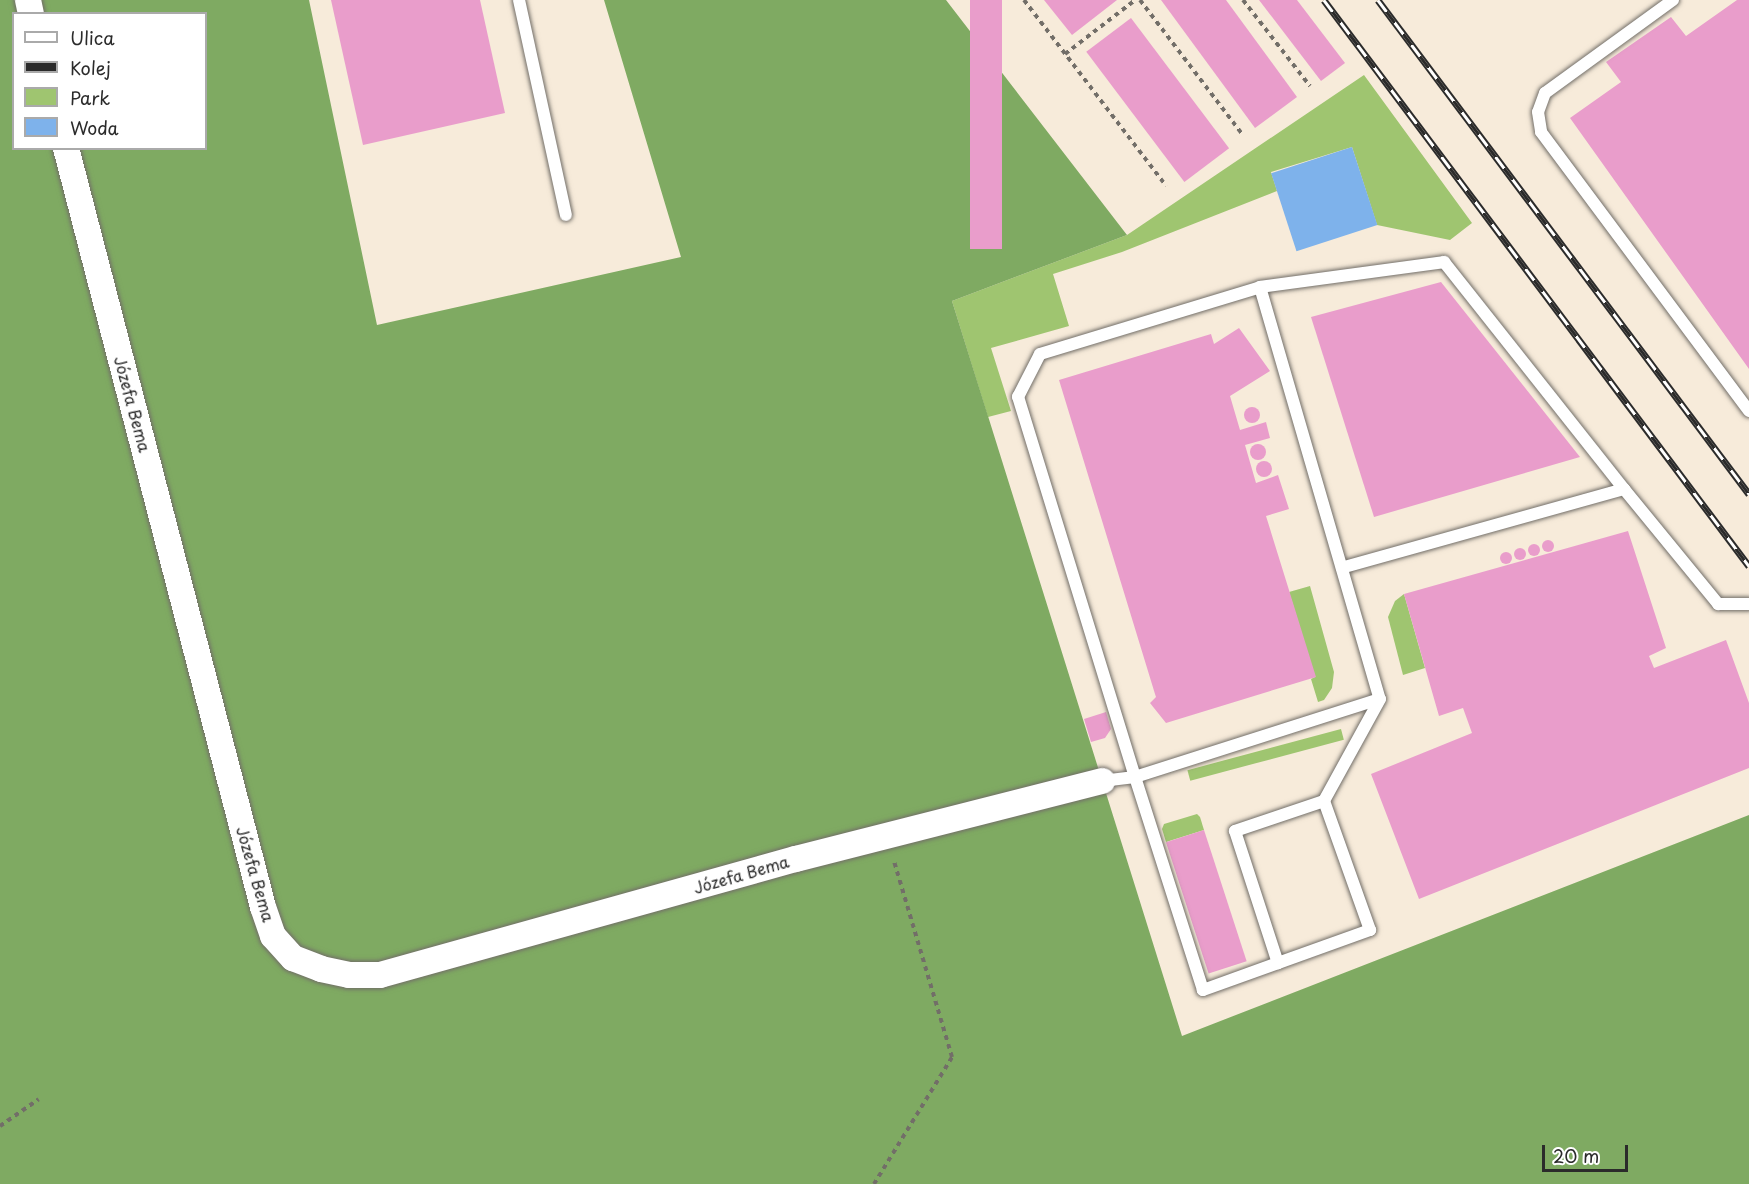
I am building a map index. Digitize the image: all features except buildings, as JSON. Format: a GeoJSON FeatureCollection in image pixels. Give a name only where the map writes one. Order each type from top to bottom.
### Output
{"type":"FeatureCollection","features":[{"type":"Feature","properties":{"kind":"street","name":"Józefa Bema"},"geometry":{"type":"LineString","coordinates":[[67,150],[263,907],[273,936],[293,958],[321,969],[349,975],[380,975],[887,836],[1102,781]]}},
{"type":"Feature","properties":{"kind":"lane"},"geometry":{"type":"LineString","coordinates":[[519,0],[566,215]]}},
{"type":"Feature","properties":{"kind":"lane"},"geometry":{"type":"LineString","coordinates":[[1673,0],[1545,93],[1538,112],[1541,132],[1749,411]]}},
{"type":"Feature","properties":{"kind":"lane"},"geometry":{"type":"LineString","coordinates":[[1324,801],[1370,930],[1203,990],[1018,397],[1040,354],[1260,287],[1444,262],[1624,489],[1719,604],[1749,604]]}},
{"type":"Feature","properties":{"kind":"lane"},"geometry":{"type":"LineString","coordinates":[[1260,287],[1380,699],[1324,801],[1234,831],[1278,963]]}},
{"type":"Feature","properties":{"kind":"lane"},"geometry":{"type":"LineString","coordinates":[[1342,568],[1624,489]]}},
{"type":"Feature","properties":{"kind":"lane"},"geometry":{"type":"LineString","coordinates":[[1102,781],[1135,777],[1380,699]]}},
{"type":"Feature","properties":{"kind":"path"},"geometry":{"type":"LineString","coordinates":[[1024,0],[1166,186]]}},
{"type":"Feature","properties":{"kind":"path"},"geometry":{"type":"LineString","coordinates":[[1065,54],[1135,0]]}},
{"type":"Feature","properties":{"kind":"path"},"geometry":{"type":"LineString","coordinates":[[1140,0],[1242,134]]}},
{"type":"Feature","properties":{"kind":"path"},"geometry":{"type":"LineString","coordinates":[[1243,0],[1310,86]]}},
{"type":"Feature","properties":{"kind":"path"},"geometry":{"type":"LineString","coordinates":[[874,1184],[952,1057],[887,836]]}},
{"type":"Feature","properties":{"kind":"path"},"geometry":{"type":"LineString","coordinates":[[0,1126],[39,1099]]}},
{"type":"Feature","properties":{"kind":"green space"},"geometry":{"type":"Polygon","coordinates":[[[0,0],[309,0],[377,325],[681,257],[604,0],[946,0],[1127,235],[952,301],[1182,1036],[1749,815],[1749,1184],[0,1184],[0,0]]]}},
{"type":"Feature","properties":{"kind":"green space"},"geometry":{"type":"Polygon","coordinates":[[[1364,75],[1472,223],[1450,240],[1377,225],[1352,147],[1271,172],[1277,191],[1122,252],[1053,274],[1069,326],[991,348],[1011,411],[988,417],[952,301],[1127,235],[1364,75]]]}},
{"type":"Feature","properties":{"kind":"green space"},"geometry":{"type":"Polygon","coordinates":[[[1310,586],[1334,672],[1332,688],[1324,700],[1318,702],[1311,679],[1315,677],[1289,592],[1310,586]]]}},
{"type":"Feature","properties":{"kind":"green space"},"geometry":{"type":"Polygon","coordinates":[[[1404,594],[1425,668],[1403,675],[1388,617],[1395,601],[1404,594]]]}},
{"type":"Feature","properties":{"kind":"green space"},"geometry":{"type":"Polygon","coordinates":[[[1341,729],[1344,740],[1190,781],[1187,770],[1341,729]]]}},
{"type":"Feature","properties":{"kind":"green space"},"geometry":{"type":"Polygon","coordinates":[[[1197,814],[1204,830],[1166,842],[1162,829],[1164,824],[1197,814]]]}},
{"type":"Feature","properties":{"kind":"water"},"geometry":{"type":"Polygon","coordinates":[[[1352,147],[1377,225],[1296,251],[1271,173],[1352,147]]]}},
{"type":"Feature","properties":{"kind":"railway"},"geometry":{"type":"LineString","coordinates":[[1324,0],[1749,566]]}},
{"type":"Feature","properties":{"kind":"railway"},"geometry":{"type":"LineString","coordinates":[[1378,0],[1749,494]]}}]}
